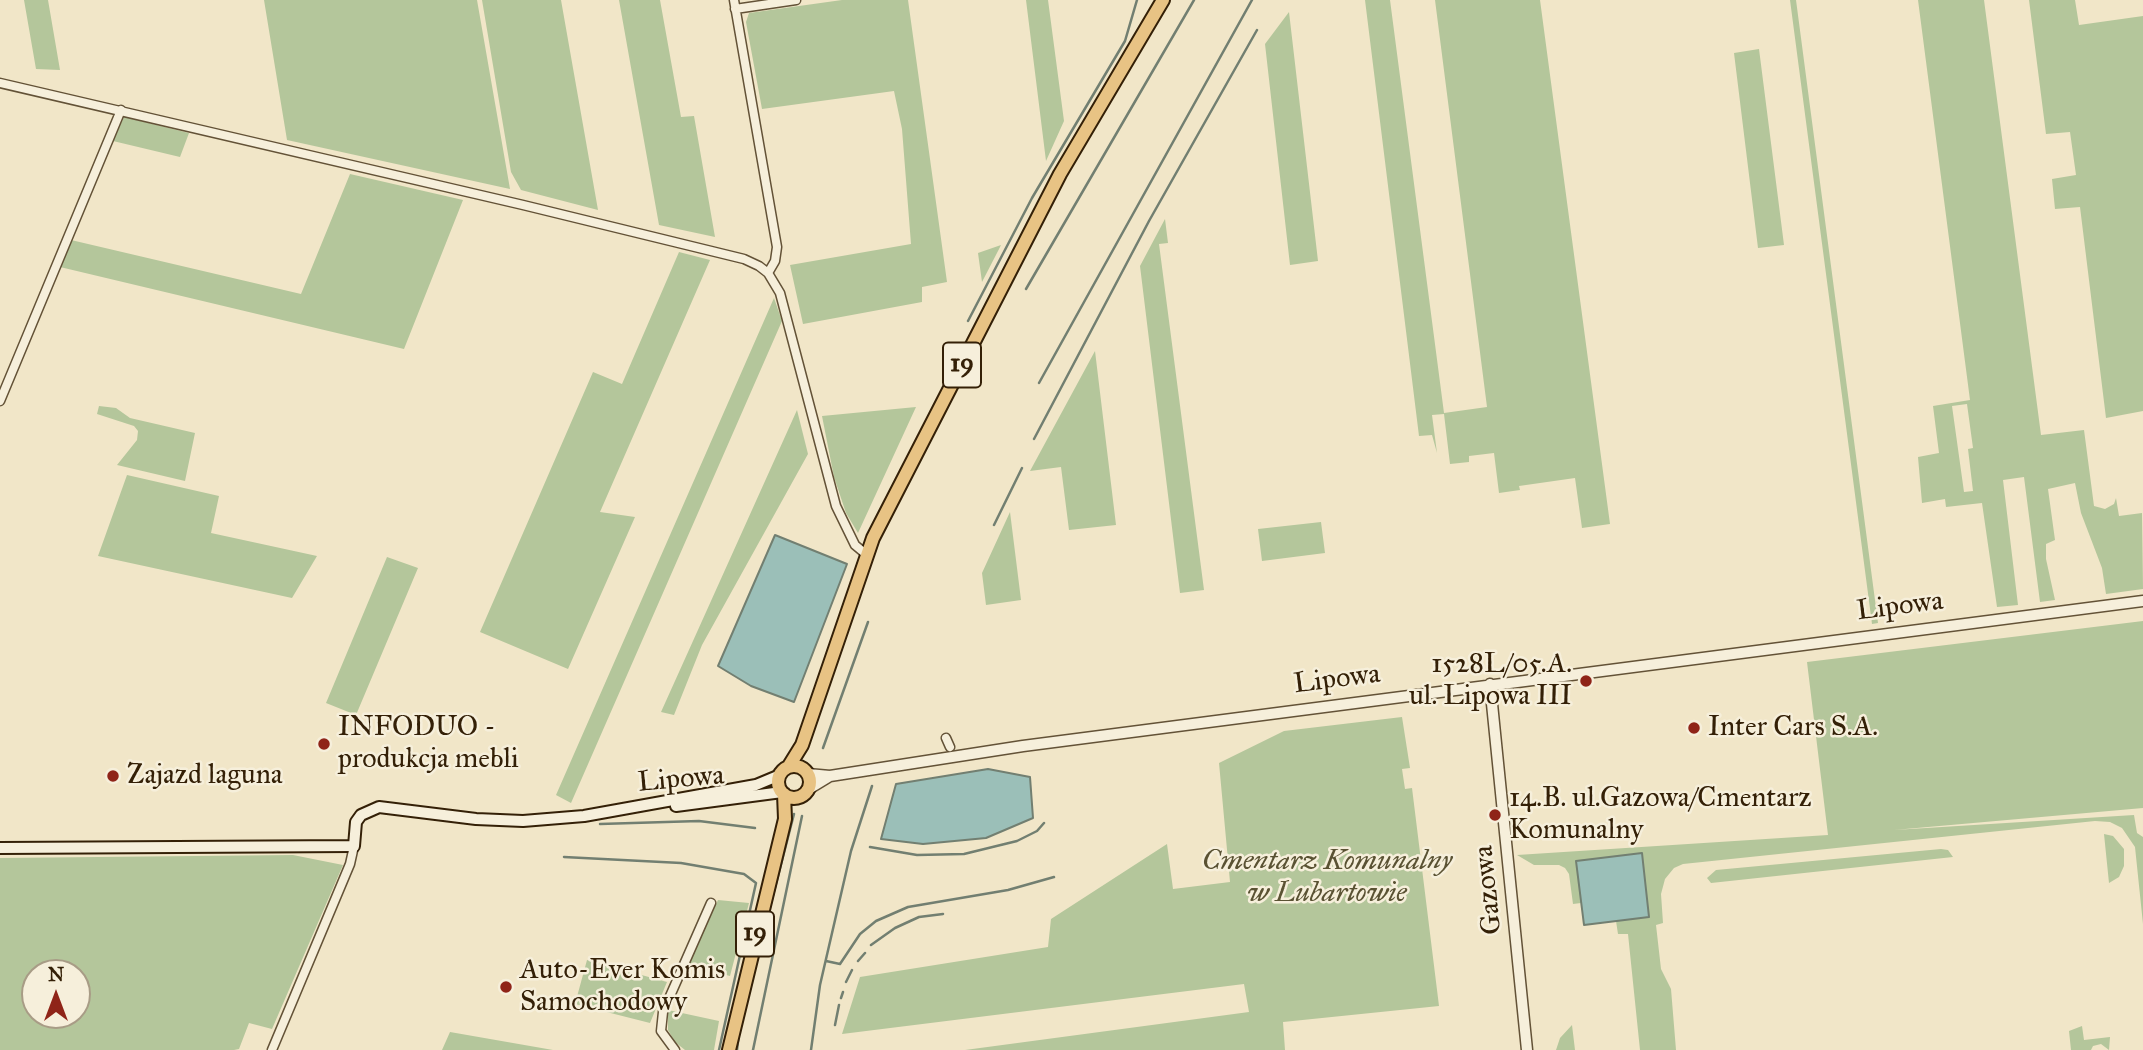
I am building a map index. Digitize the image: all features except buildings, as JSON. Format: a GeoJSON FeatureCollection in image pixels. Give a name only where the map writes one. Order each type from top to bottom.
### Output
{"type":"FeatureCollection","features":[{"type":"Feature","properties":{"kind":"highway","name":"19"},"geometry":{"type":"LineString","coordinates":[[729,1050],[793,794],[795,771],[802,745],[867,555],[1060,174],[1163,0]]}},
{"type":"Feature","properties":{"kind":"highway"},"geometry":{"type":"LineString","coordinates":[[793,794],[778,784],[795,771]]}},
{"type":"Feature","properties":{"kind":"main road","name":"Lipowa"},"geometry":{"type":"LineString","coordinates":[[621,810],[756,785],[795,771]]}},
{"type":"Feature","properties":{"kind":"main road","name":"Lipowa"},"geometry":{"type":"LineString","coordinates":[[621,810],[793,794]]}},
{"type":"Feature","properties":{"kind":"main road"},"geometry":{"type":"LineString","coordinates":[[0,848],[354,846],[356,822],[361,816],[379,807],[487,820],[584,816],[621,810]]}},
{"type":"Feature","properties":{"kind":"street"},"geometry":{"type":"LineString","coordinates":[[768,273],[775,261],[777,247],[734,5],[796,0]]}},
{"type":"Feature","properties":{"kind":"street"},"geometry":{"type":"LineString","coordinates":[[0,83],[744,259],[768,273],[780,293],[787,328],[800,359],[836,506],[855,545],[867,555]]}},
{"type":"Feature","properties":{"kind":"street"},"geometry":{"type":"LineString","coordinates":[[0,401],[121,110]]}},
{"type":"Feature","properties":{"kind":"street","name":"Lipowa"},"geometry":{"type":"LineString","coordinates":[[793,794],[831,776],[1023,746],[2143,601]]}},
{"type":"Feature","properties":{"kind":"street","name":"Gazowa"},"geometry":{"type":"LineString","coordinates":[[1490,684],[1527,1050]]}},
{"type":"Feature","properties":{"kind":"street"},"geometry":{"type":"LineString","coordinates":[[946,738],[950,747]]}},
{"type":"Feature","properties":{"kind":"street","name":"Lipowa"},"geometry":{"type":"LineString","coordinates":[[795,771],[831,776]]}},
{"type":"Feature","properties":{"kind":"street"},"geometry":{"type":"LineString","coordinates":[[272,1050],[351,863],[354,846]]}},
{"type":"Feature","properties":{"kind":"street"},"geometry":{"type":"LineString","coordinates":[[675,1050],[661,1031],[663,1012],[711,903]]}},
{"type":"Feature","properties":{"kind":"green space"},"geometry":{"type":"Polygon","coordinates":[[[24,0],[48,0],[60,70],[36,69],[24,0]]]}},
{"type":"Feature","properties":{"kind":"green space"},"geometry":{"type":"Polygon","coordinates":[[[264,0],[477,0],[510,189],[287,140],[264,0]]]}},
{"type":"Feature","properties":{"kind":"green space"},"geometry":{"type":"Polygon","coordinates":[[[482,0],[561,0],[598,210],[521,190],[511,172],[482,0]]]}},
{"type":"Feature","properties":{"kind":"green space"},"geometry":{"type":"Polygon","coordinates":[[[619,0],[660,0],[681,117],[694,116],[715,237],[659,225],[619,0]]]}},
{"type":"Feature","properties":{"kind":"green space"},"geometry":{"type":"Polygon","coordinates":[[[842,0],[908,0],[947,282],[922,287],[922,302],[803,324],[790,265],[911,244],[902,129],[894,91],[762,109],[746,22],[749,13],[842,0]]]}},
{"type":"Feature","properties":{"kind":"green space"},"geometry":{"type":"Polygon","coordinates":[[[1026,0],[1048,0],[1064,121],[1046,161],[1026,0]]]}},
{"type":"Feature","properties":{"kind":"green space"},"geometry":{"type":"Polygon","coordinates":[[[1365,0],[1390,0],[1444,413],[1487,407],[1435,0],[1540,0],[1610,524],[1582,528],[1575,478],[1519,486],[1520,490],[1499,493],[1494,453],[1469,456],[1469,462],[1450,464],[1444,414],[1432,415],[1437,453],[1432,435],[1419,436],[1365,0]]]}},
{"type":"Feature","properties":{"kind":"green space"},"geometry":{"type":"Polygon","coordinates":[[[1790,0],[1796,0],[1878,623],[1872,624],[1790,0]]]}},
{"type":"Feature","properties":{"kind":"green space"},"geometry":{"type":"Polygon","coordinates":[[[1918,0],[1984,0],[2041,435],[2084,430],[2094,506],[2105,509],[2114,504],[2116,498],[2119,516],[2142,513],[2143,589],[2106,594],[2102,568],[2081,513],[2075,483],[2048,489],[2055,540],[2046,544],[2046,559],[2055,600],[2040,602],[2024,477],[2003,480],[2018,605],[1997,607],[1982,503],[1946,507],[1945,499],[1922,503],[1918,457],[1939,453],[1933,406],[1970,400],[1918,0]],[[1967,404],[1952,406],[1964,492],[1973,491],[1968,449],[1973,448],[1967,404]]]}},
{"type":"Feature","properties":{"kind":"green space"},"geometry":{"type":"Polygon","coordinates":[[[2029,0],[2075,0],[2079,25],[2143,16],[2143,411],[2106,418],[2080,207],[2055,209],[2052,179],[2076,175],[2070,132],[2046,134],[2029,0]]]}},
{"type":"Feature","properties":{"kind":"green space"},"geometry":{"type":"Polygon","coordinates":[[[1289,12],[1318,261],[1290,265],[1265,44],[1289,12]]]}},
{"type":"Feature","properties":{"kind":"green space"},"geometry":{"type":"Polygon","coordinates":[[[1759,49],[1784,245],[1758,248],[1734,53],[1759,49]]]}},
{"type":"Feature","properties":{"kind":"green space"},"geometry":{"type":"Polygon","coordinates":[[[124,117],[189,133],[180,157],[113,141],[124,117]]]}},
{"type":"Feature","properties":{"kind":"green space"},"geometry":{"type":"Polygon","coordinates":[[[350,174],[463,200],[404,349],[60,267],[71,240],[301,294],[350,174]]]}},
{"type":"Feature","properties":{"kind":"green space"},"geometry":{"type":"Polygon","coordinates":[[[1165,219],[1168,243],[1159,244],[1204,590],[1180,593],[1140,266],[1165,219]]]}},
{"type":"Feature","properties":{"kind":"green space"},"geometry":{"type":"Polygon","coordinates":[[[1001,245],[998,251],[982,282],[978,253],[1001,245]]]}},
{"type":"Feature","properties":{"kind":"green space"},"geometry":{"type":"Polygon","coordinates":[[[679,252],[710,260],[600,512],[635,517],[568,669],[480,632],[593,372],[622,384],[679,252]]]}},
{"type":"Feature","properties":{"kind":"green space"},"geometry":{"type":"Polygon","coordinates":[[[774,298],[782,321],[571,803],[556,795],[774,298]]]}},
{"type":"Feature","properties":{"kind":"green space"},"geometry":{"type":"Polygon","coordinates":[[[1095,351],[1116,525],[1069,530],[1061,467],[1030,471],[1095,351]]]}},
{"type":"Feature","properties":{"kind":"green space"},"geometry":{"type":"Polygon","coordinates":[[[99,406],[116,408],[130,418],[195,433],[185,481],[117,465],[137,440],[138,431],[134,426],[97,414],[99,406]]]}},
{"type":"Feature","properties":{"kind":"green space"},"geometry":{"type":"Polygon","coordinates":[[[916,407],[858,533],[846,513],[834,477],[822,416],[916,407]]]}},
{"type":"Feature","properties":{"kind":"green space"},"geometry":{"type":"Polygon","coordinates":[[[797,410],[808,454],[702,645],[674,715],[661,712],[797,410]]]}},
{"type":"Feature","properties":{"kind":"green space"},"geometry":{"type":"Polygon","coordinates":[[[127,475],[219,496],[211,533],[317,556],[292,598],[98,556],[127,475]]]}},
{"type":"Feature","properties":{"kind":"green space"},"geometry":{"type":"Polygon","coordinates":[[[1010,512],[1021,600],[986,605],[982,573],[1010,512]]]}},
{"type":"Feature","properties":{"kind":"green space"},"geometry":{"type":"Polygon","coordinates":[[[1321,522],[1325,553],[1262,561],[1258,529],[1321,522]]]}},
{"type":"Feature","properties":{"kind":"green space"},"geometry":{"type":"Polygon","coordinates":[[[387,557],[418,568],[356,715],[326,703],[387,557]]]}},
{"type":"Feature","properties":{"kind":"green space"},"geometry":{"type":"Polygon","coordinates":[[[2143,621],[2143,808],[1894,830],[2134,815],[2137,833],[2143,837],[2143,924],[2135,847],[2122,828],[2110,822],[2095,821],[1683,864],[1674,868],[1665,879],[1661,894],[1663,923],[1656,925],[1661,969],[1671,989],[1676,1050],[1640,1050],[1628,934],[1618,934],[1616,921],[1649,917],[1577,861],[1581,903],[1573,904],[1569,874],[1565,868],[1559,865],[1534,865],[1517,855],[1828,835],[1807,662],[2143,621]]]}},
{"type":"Feature","properties":{"kind":"green space","name":"Cmentarz Komunalny w Lubartowie"},"geometry":{"type":"Polygon","coordinates":[[[1402,717],[1410,768],[1402,769],[1405,789],[1412,788],[1439,1006],[1283,1022],[1285,1050],[965,1050],[1249,1012],[1244,984],[842,1034],[860,977],[1048,947],[1051,919],[1167,844],[1173,889],[1230,882],[1219,763],[1284,731],[1402,717]]]}},
{"type":"Feature","properties":{"kind":"green space"},"geometry":{"type":"Polygon","coordinates":[[[2104,834],[2113,836],[2124,849],[2124,866],[2119,877],[2109,883],[2104,834]]]}},
{"type":"Feature","properties":{"kind":"green space"},"geometry":{"type":"Polygon","coordinates":[[[1948,850],[1953,857],[1711,883],[1707,878],[1716,870],[1948,850]]]}},
{"type":"Feature","properties":{"kind":"green space"},"geometry":{"type":"Polygon","coordinates":[[[293,855],[343,865],[272,1029],[249,1023],[239,1049],[0,1050],[0,858],[293,855]]]}},
{"type":"Feature","properties":{"kind":"green space"},"geometry":{"type":"Polygon","coordinates":[[[718,900],[749,903],[730,976],[688,965],[718,900]]]}},
{"type":"Feature","properties":{"kind":"green space"},"geometry":{"type":"Polygon","coordinates":[[[587,960],[667,982],[650,1023],[575,1004],[587,960]]]}},
{"type":"Feature","properties":{"kind":"green space"},"geometry":{"type":"Polygon","coordinates":[[[668,1010],[719,1021],[714,1050],[685,1050],[675,1042],[668,1030],[668,1010]]]}},
{"type":"Feature","properties":{"kind":"green space"},"geometry":{"type":"Polygon","coordinates":[[[1572,1025],[1575,1050],[1556,1050],[1560,1038],[1572,1025]]]}},
{"type":"Feature","properties":{"kind":"green space"},"geometry":{"type":"Polygon","coordinates":[[[2082,1026],[2084,1040],[2110,1037],[2109,1050],[2101,1044],[2093,1046],[2091,1050],[2071,1050],[2069,1031],[2082,1026]]]}},
{"type":"Feature","properties":{"kind":"green space"},"geometry":{"type":"Polygon","coordinates":[[[450,1032],[553,1050],[442,1050],[450,1032]]]}},
{"type":"Feature","properties":{"kind":"water"},"geometry":{"type":"Polygon","coordinates":[[[775,535],[847,564],[794,702],[751,686],[718,666],[775,535]]]}},
{"type":"Feature","properties":{"kind":"water"},"geometry":{"type":"Polygon","coordinates":[[[988,769],[1030,777],[1033,818],[986,838],[923,844],[881,839],[896,784],[988,769]]]}},
{"type":"Feature","properties":{"kind":"water"},"geometry":{"type":"Polygon","coordinates":[[[1642,853],[1649,917],[1584,925],[1576,861],[1642,853]]]}},
{"type":"Feature","properties":{"kind":"waterway"},"geometry":{"type":"LineString","coordinates":[[968,321],[1032,198],[1125,41],[1137,0]]}},
{"type":"Feature","properties":{"kind":"waterway"},"geometry":{"type":"LineString","coordinates":[[1026,289],[1194,0]]}},
{"type":"Feature","properties":{"kind":"waterway"},"geometry":{"type":"LineString","coordinates":[[1039,383],[1252,0]]}},
{"type":"Feature","properties":{"kind":"waterway"},"geometry":{"type":"LineString","coordinates":[[1034,439],[1149,221],[1257,30]]}},
{"type":"Feature","properties":{"kind":"waterway"},"geometry":{"type":"LineString","coordinates":[[994,525],[1022,468]]}},
{"type":"Feature","properties":{"kind":"waterway"},"geometry":{"type":"LineString","coordinates":[[823,748],[868,622]]}},
{"type":"Feature","properties":{"kind":"waterway"},"geometry":{"type":"LineString","coordinates":[[811,1050],[820,985],[851,851],[872,786]]}},
{"type":"Feature","properties":{"kind":"waterway"},"geometry":{"type":"LineString","coordinates":[[769,911],[794,814]]}},
{"type":"Feature","properties":{"kind":"waterway"},"geometry":{"type":"LineString","coordinates":[[753,1050],[802,816]]}},
{"type":"Feature","properties":{"kind":"waterway"},"geometry":{"type":"LineString","coordinates":[[600,824],[699,821],[755,828]]}},
{"type":"Feature","properties":{"kind":"waterway"},"geometry":{"type":"LineString","coordinates":[[870,847],[917,855],[964,854],[1017,841],[1037,831],[1044,823]]}},
{"type":"Feature","properties":{"kind":"waterway"},"geometry":{"type":"LineString","coordinates":[[564,857],[681,863],[744,874],[756,883],[719,1050]]}},
{"type":"Feature","properties":{"kind":"waterway"},"geometry":{"type":"LineString","coordinates":[[826,961],[840,964],[860,934],[876,921],[908,907],[1008,890],[1054,877]]}},
{"type":"Feature","properties":{"kind":"waterway"},"geometry":{"type":"LineString","coordinates":[[871,945],[895,928],[919,917],[943,914]]}},
{"type":"Feature","properties":{"kind":"waterway"},"geometry":{"type":"LineString","coordinates":[[858,961],[865,953]]}},
{"type":"Feature","properties":{"kind":"waterway"},"geometry":{"type":"LineString","coordinates":[[846,982],[852,970]]}},
{"type":"Feature","properties":{"kind":"waterway"},"geometry":{"type":"LineString","coordinates":[[841,998],[843,992]]}},
{"type":"Feature","properties":{"kind":"waterway"},"geometry":{"type":"LineString","coordinates":[[835,1025],[839,1005]]}},
{"type":"Feature","properties":{"kind":"waterway"},"geometry":{"type":"LineString","coordinates":[[737,1050],[739,1033]]}},
{"type":"Feature","properties":{"kind":"place","name":"1528L/05.A. ul. Lipowa III"},"geometry":{"type":"Point","coordinates":[1586,681]}},
{"type":"Feature","properties":{"kind":"place","name":"Inter Cars S.A."},"geometry":{"type":"Point","coordinates":[1694,728]}},
{"type":"Feature","properties":{"kind":"place","name":"INFODUO - produkcja mebli"},"geometry":{"type":"Point","coordinates":[324,744]}},
{"type":"Feature","properties":{"kind":"place","name":"Zajazd laguna"},"geometry":{"type":"Point","coordinates":[113,776]}},
{"type":"Feature","properties":{"kind":"place","name":"14.B. ul.Gazowa/Cmentarz Komunalny"},"geometry":{"type":"Point","coordinates":[1495,815]}},
{"type":"Feature","properties":{"kind":"place","name":"Auto-Ever Komis Samochodowy"},"geometry":{"type":"Point","coordinates":[506,987]}}]}
